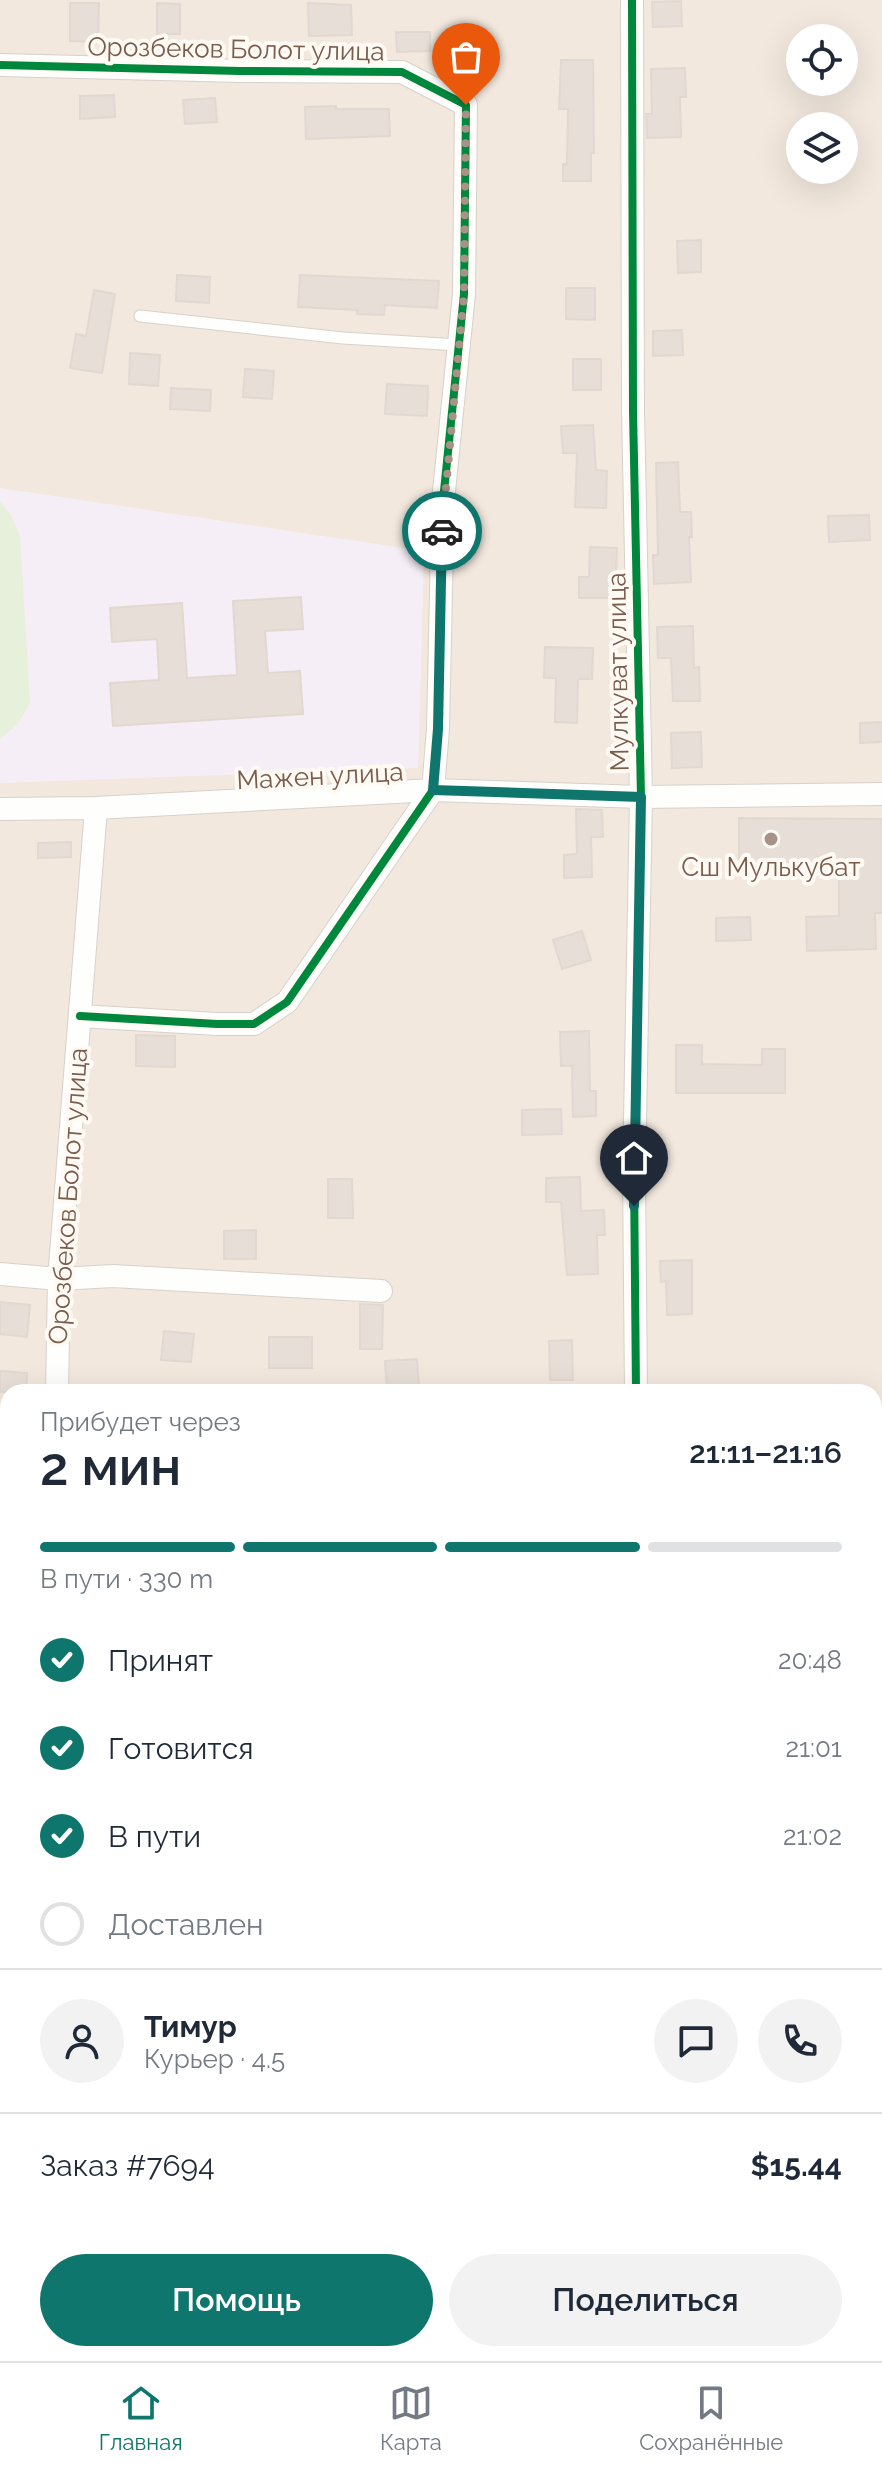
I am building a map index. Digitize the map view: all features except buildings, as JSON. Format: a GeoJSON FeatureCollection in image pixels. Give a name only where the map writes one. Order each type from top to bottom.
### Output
{"type":"FeatureCollection","features":[{"type":"Feature","properties":{"kind":"street","name":"Мулкуват улица"},"geometry":{"type":"LineString","coordinates":[[632,0],[632,396],[641,797],[634,1175],[636,1384]]}},
{"type":"Feature","properties":{"kind":"street","name":"Орозбеков Болот улица"},"geometry":{"type":"LineString","coordinates":[[0,65],[402,72],[466,105],[464,294],[443,501],[438,729],[433,790],[287,1002],[277,1011],[254,1024],[80,1016]]}},
{"type":"Feature","properties":{"kind":"street","name":"Мажен улица"},"geometry":{"type":"LineString","coordinates":[[0,809],[96,808],[433,790],[641,797],[882,794]]}},
{"type":"Feature","properties":{"kind":"street","name":"Орозбеков Болот улица"},"geometry":{"type":"LineString","coordinates":[[57,1384],[59,1279],[96,808]]}},
{"type":"Feature","properties":{"kind":"street"},"geometry":{"type":"LineString","coordinates":[[0,1274],[59,1279],[113,1276],[381,1291]]}},
{"type":"Feature","properties":{"kind":"lane"},"geometry":{"type":"LineString","coordinates":[[140,316],[343,338],[459,345]]}},
{"type":"Feature","properties":{"kind":"shaded area"},"geometry":{"type":"Polygon","coordinates":[[[0,0],[882,0],[882,1384],[0,1384],[0,0]]]}},
{"type":"Feature","properties":{"kind":"shaded area"},"geometry":{"type":"Polygon","coordinates":[[[0,488],[424,551],[418,768],[0,783],[0,488]]]}},
{"type":"Feature","properties":{"kind":"green space"},"geometry":{"type":"Polygon","coordinates":[[[0,501],[11,515],[20,536],[30,703],[18,724],[0,739],[0,501]]]}},
{"type":"Feature","properties":{"kind":"cycle path"},"geometry":{"type":"LineString","coordinates":[[632,0],[633,411],[641,797],[634,1175],[636,1384]]}},
{"type":"Feature","properties":{"kind":"cycle path"},"geometry":{"type":"LineString","coordinates":[[0,65],[402,72],[466,105],[464,294],[443,501],[438,729],[433,790],[287,1002],[254,1024],[80,1016]]}},
{"type":"Feature","properties":{"kind":"way so far"},"geometry":{"type":"LineString","coordinates":[[442,531],[464,294],[466,105]]}},
{"type":"Feature","properties":{"kind":"place","name":"Сш Мулькубат"},"geometry":{"type":"Point","coordinates":[771,839]}},
{"type":"Feature","properties":{"kind":"route"},"geometry":{"type":"LineString","coordinates":[[442,531],[438,729],[433,790],[641,797],[634,1206]]}}]}
